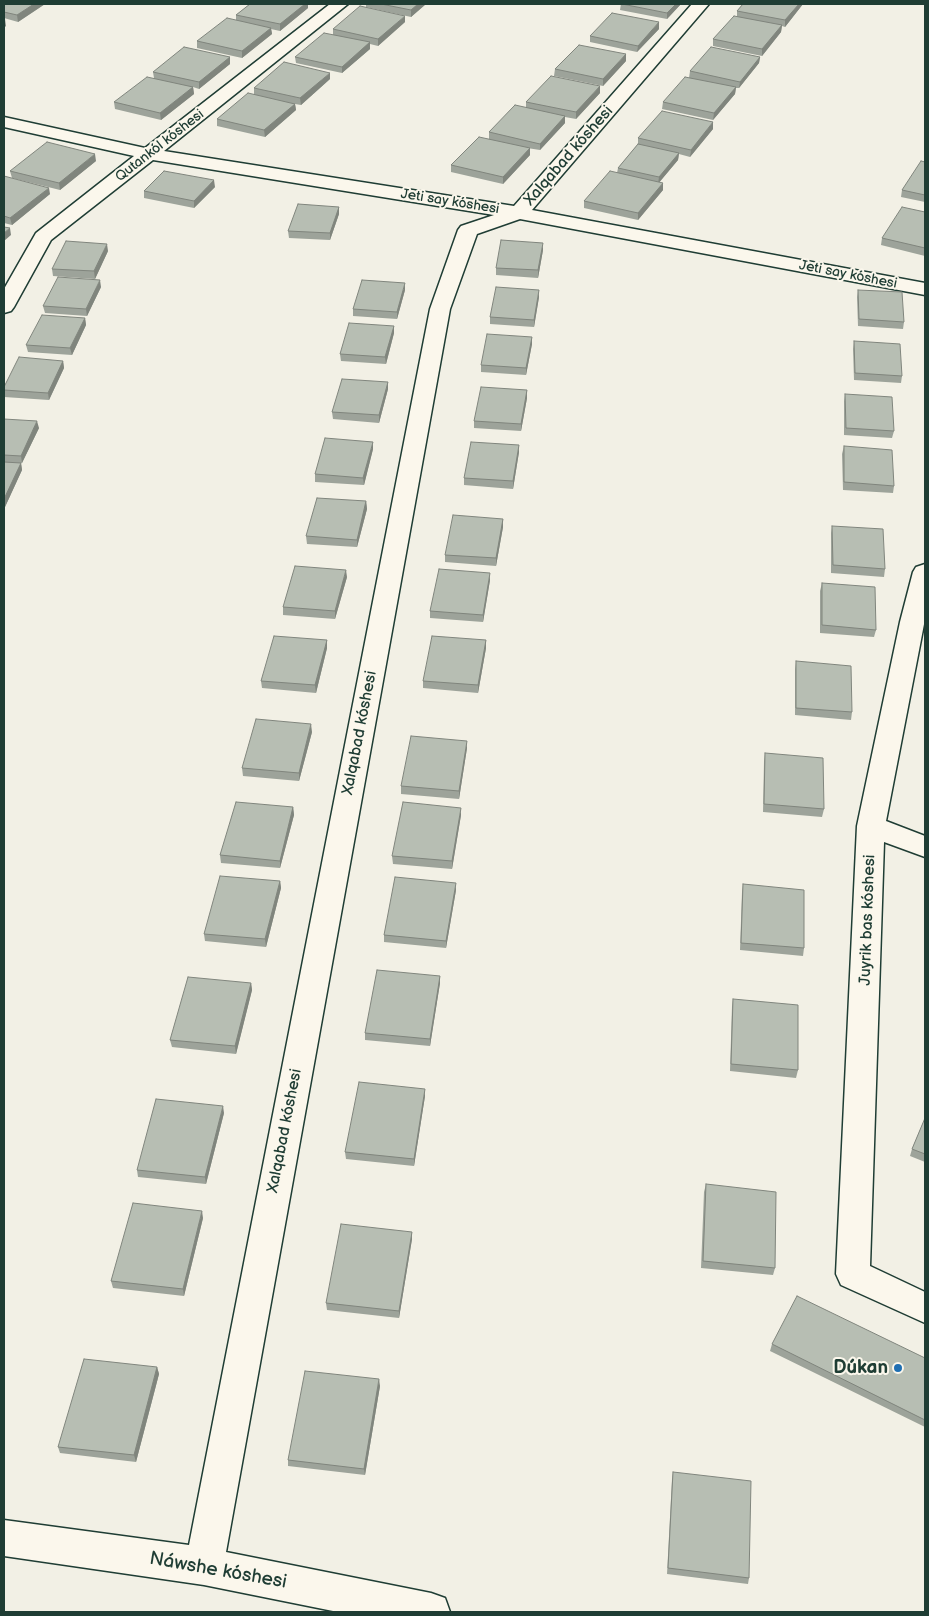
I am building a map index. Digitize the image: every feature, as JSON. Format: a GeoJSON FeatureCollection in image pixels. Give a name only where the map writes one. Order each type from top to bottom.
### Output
{"type":"FeatureCollection","features":[{"type":"Feature","properties":{"kind":"street","name":"Qutankól kóshesi"},"geometry":{"type":"LineString","coordinates":[[4,307],[43,237],[340,4]]}},
{"type":"Feature","properties":{"kind":"street","name":"Xalqabad kóshesi"},"geometry":{"type":"LineString","coordinates":[[204,1566],[440,308],[468,230],[519,213],[702,4]]}},
{"type":"Feature","properties":{"kind":"street","name":"Jeti say kóshesi"},"geometry":{"type":"LineString","coordinates":[[4,122],[149,154],[519,213],[925,290]]}},
{"type":"Feature","properties":{"kind":"street","name":"Juyrik bas kóshesi"},"geometry":{"type":"LineString","coordinates":[[925,572],[919,624],[872,826],[853,1274],[925,1308]]}},
{"type":"Feature","properties":{"kind":"street"},"geometry":{"type":"LineString","coordinates":[[872,826],[925,847]]}},
{"type":"Feature","properties":{"kind":"street","name":"Náwshe kóshesi"},"geometry":{"type":"LineString","coordinates":[[4,1538],[204,1566],[431,1612]]}},
{"type":"Feature","properties":{"kind":"building"},"geometry":{"type":"Polygon","coordinates":[[[4,4],[34,4],[17,15],[4,12],[4,4]]]}},
{"type":"Feature","properties":{"kind":"building"},"geometry":{"type":"Polygon","coordinates":[[[250,4],[305,4],[280,24],[236,15],[250,4]]]}},
{"type":"Feature","properties":{"kind":"building"},"geometry":{"type":"Polygon","coordinates":[[[381,4],[418,4],[411,10],[381,4]]]}},
{"type":"Feature","properties":{"kind":"building"},"geometry":{"type":"Polygon","coordinates":[[[622,4],[676,4],[667,13],[622,4]]]}},
{"type":"Feature","properties":{"kind":"building"},"geometry":{"type":"Polygon","coordinates":[[[743,4],[799,4],[785,20],[737,11],[743,4]]]}},
{"type":"Feature","properties":{"kind":"building"},"geometry":{"type":"Polygon","coordinates":[[[360,6],[405,16],[378,39],[333,29],[360,6]]]}},
{"type":"Feature","properties":{"kind":"building"},"geometry":{"type":"Polygon","coordinates":[[[612,13],[659,22],[638,46],[590,36],[612,13]]]}},
{"type":"Feature","properties":{"kind":"building"},"geometry":{"type":"Polygon","coordinates":[[[734,16],[782,25],[762,49],[713,39],[734,16]]]}},
{"type":"Feature","properties":{"kind":"building"},"geometry":{"type":"Polygon","coordinates":[[[227,18],[271,28],[242,51],[197,41],[227,18]]]}},
{"type":"Feature","properties":{"kind":"building"},"geometry":{"type":"Polygon","coordinates":[[[324,33],[370,42],[342,67],[295,57],[324,33]]]}},
{"type":"Feature","properties":{"kind":"building"},"geometry":{"type":"Polygon","coordinates":[[[579,45],[626,54],[603,79],[555,69],[579,45]]]}},
{"type":"Feature","properties":{"kind":"building"},"geometry":{"type":"Polygon","coordinates":[[[184,47],[230,57],[199,82],[153,72],[184,47]]]}},
{"type":"Feature","properties":{"kind":"building"},"geometry":{"type":"Polygon","coordinates":[[[711,47],[760,57],[740,82],[690,71],[711,47]]]}},
{"type":"Feature","properties":{"kind":"building"},"geometry":{"type":"Polygon","coordinates":[[[284,62],[330,73],[300,98],[254,88],[284,62]]]}},
{"type":"Feature","properties":{"kind":"building"},"geometry":{"type":"Polygon","coordinates":[[[551,76],[600,86],[576,112],[526,102],[551,76]]]}},
{"type":"Feature","properties":{"kind":"building"},"geometry":{"type":"Polygon","coordinates":[[[147,77],[193,87],[160,113],[114,102],[147,77]]]}},
{"type":"Feature","properties":{"kind":"building"},"geometry":{"type":"Polygon","coordinates":[[[685,77],[736,87],[714,113],[663,102],[685,77]]]}},
{"type":"Feature","properties":{"kind":"building"},"geometry":{"type":"Polygon","coordinates":[[[248,93],[295,104],[264,130],[217,119],[248,93]]]}},
{"type":"Feature","properties":{"kind":"building"},"geometry":{"type":"Polygon","coordinates":[[[515,105],[565,116],[540,144],[489,132],[515,105]]]}},
{"type":"Feature","properties":{"kind":"building"},"geometry":{"type":"Polygon","coordinates":[[[662,111],[713,122],[691,150],[638,138],[662,111]]]}},
{"type":"Feature","properties":{"kind":"building"},"geometry":{"type":"Polygon","coordinates":[[[479,137],[530,148],[503,177],[451,165],[479,137]]]}},
{"type":"Feature","properties":{"kind":"building"},"geometry":{"type":"Polygon","coordinates":[[[47,142],[95,154],[59,183],[10,171],[47,142]]]}},
{"type":"Feature","properties":{"kind":"building"},"geometry":{"type":"Polygon","coordinates":[[[638,144],[679,153],[659,177],[618,168],[638,144]]]}},
{"type":"Feature","properties":{"kind":"building"},"geometry":{"type":"Polygon","coordinates":[[[921,161],[925,162],[925,195],[902,190],[921,161]]]}},
{"type":"Feature","properties":{"kind":"building"},"geometry":{"type":"Polygon","coordinates":[[[164,171],[214,180],[194,201],[144,191],[164,171]]]}},
{"type":"Feature","properties":{"kind":"building"},"geometry":{"type":"Polygon","coordinates":[[[610,171],[663,183],[638,213],[584,201],[610,171]]]}},
{"type":"Feature","properties":{"kind":"building"},"geometry":{"type":"Polygon","coordinates":[[[4,176],[49,188],[10,218],[4,216],[4,176]]]}},
{"type":"Feature","properties":{"kind":"building"},"geometry":{"type":"Polygon","coordinates":[[[298,204],[339,207],[330,233],[288,231],[298,204]]]}},
{"type":"Feature","properties":{"kind":"building"},"geometry":{"type":"Polygon","coordinates":[[[902,207],[925,212],[925,248],[882,238],[902,207]]]}},
{"type":"Feature","properties":{"kind":"building"},"geometry":{"type":"Polygon","coordinates":[[[4,227],[10,228],[4,233],[4,227]]]}},
{"type":"Feature","properties":{"kind":"building"},"geometry":{"type":"Polygon","coordinates":[[[501,240],[543,243],[538,270],[496,268],[501,240]]]}},
{"type":"Feature","properties":{"kind":"building"},"geometry":{"type":"Polygon","coordinates":[[[66,241],[107,244],[94,271],[52,269],[66,241]]]}},
{"type":"Feature","properties":{"kind":"building"},"geometry":{"type":"Polygon","coordinates":[[[58,277],[100,280],[86,309],[43,306],[58,277]]]}},
{"type":"Feature","properties":{"kind":"building"},"geometry":{"type":"Polygon","coordinates":[[[362,280],[405,283],[397,312],[353,309],[362,280]]]}},
{"type":"Feature","properties":{"kind":"building"},"geometry":{"type":"Polygon","coordinates":[[[496,287],[539,290],[534,320],[490,317],[496,287]]]}},
{"type":"Feature","properties":{"kind":"building"},"geometry":{"type":"Polygon","coordinates":[[[858,290],[902,292],[904,322],[859,319],[858,290]]]}},
{"type":"Feature","properties":{"kind":"building"},"geometry":{"type":"Polygon","coordinates":[[[42,315],[85,318],[70,348],[26,345],[42,315]]]}},
{"type":"Feature","properties":{"kind":"building"},"geometry":{"type":"Polygon","coordinates":[[[349,323],[394,326],[385,357],[340,354],[349,323]]]}},
{"type":"Feature","properties":{"kind":"building"},"geometry":{"type":"Polygon","coordinates":[[[487,334],[532,337],[526,368],[481,365],[487,334]]]}},
{"type":"Feature","properties":{"kind":"building"},"geometry":{"type":"Polygon","coordinates":[[[854,341],[900,344],[902,376],[855,373],[854,341]]]}},
{"type":"Feature","properties":{"kind":"building"},"geometry":{"type":"Polygon","coordinates":[[[19,357],[63,361],[48,393],[4,390],[19,357]]]}},
{"type":"Feature","properties":{"kind":"building"},"geometry":{"type":"Polygon","coordinates":[[[342,379],[388,382],[379,415],[332,412],[342,379]]]}},
{"type":"Feature","properties":{"kind":"building"},"geometry":{"type":"Polygon","coordinates":[[[481,387],[527,390],[521,424],[474,421],[481,387]]]}},
{"type":"Feature","properties":{"kind":"building"},"geometry":{"type":"Polygon","coordinates":[[[845,394],[892,397],[894,431],[846,428],[845,394]]]}},
{"type":"Feature","properties":{"kind":"building"},"geometry":{"type":"Polygon","coordinates":[[[4,419],[37,421],[21,456],[4,455],[4,419]]]}},
{"type":"Feature","properties":{"kind":"building"},"geometry":{"type":"Polygon","coordinates":[[[325,438],[373,442],[363,478],[315,474],[325,438]]]}},
{"type":"Feature","properties":{"kind":"building"},"geometry":{"type":"Polygon","coordinates":[[[471,442],[519,445],[513,481],[464,478],[471,442]]]}},
{"type":"Feature","properties":{"kind":"building"},"geometry":{"type":"Polygon","coordinates":[[[844,446],[892,450],[894,486],[844,482],[844,446]]]}},
{"type":"Feature","properties":{"kind":"building"},"geometry":{"type":"Polygon","coordinates":[[[4,462],[21,463],[4,499],[4,462]]]}},
{"type":"Feature","properties":{"kind":"building"},"geometry":{"type":"Polygon","coordinates":[[[317,498],[366,501],[357,540],[306,536],[317,498]]]}},
{"type":"Feature","properties":{"kind":"building"},"geometry":{"type":"Polygon","coordinates":[[[453,515],[503,519],[496,558],[445,555],[453,515]]]}},
{"type":"Feature","properties":{"kind":"building"},"geometry":{"type":"Polygon","coordinates":[[[832,526],[883,529],[885,569],[833,565],[832,526]]]}},
{"type":"Feature","properties":{"kind":"building"},"geometry":{"type":"Polygon","coordinates":[[[295,566],[346,570],[335,611],[283,607],[295,566]]]}},
{"type":"Feature","properties":{"kind":"building"},"geometry":{"type":"Polygon","coordinates":[[[439,569],[490,573],[483,615],[430,611],[439,569]]]}},
{"type":"Feature","properties":{"kind":"building"},"geometry":{"type":"Polygon","coordinates":[[[822,583],[875,587],[876,630],[822,625],[822,583]]]}},
{"type":"Feature","properties":{"kind":"building"},"geometry":{"type":"Polygon","coordinates":[[[274,636],[327,640],[315,685],[261,681],[274,636]]]}},
{"type":"Feature","properties":{"kind":"building"},"geometry":{"type":"Polygon","coordinates":[[[432,636],[486,640],[478,685],[423,681],[432,636]]]}},
{"type":"Feature","properties":{"kind":"building"},"geometry":{"type":"Polygon","coordinates":[[[796,661],[851,666],[852,712],[796,708],[796,661]]]}},
{"type":"Feature","properties":{"kind":"building"},"geometry":{"type":"Polygon","coordinates":[[[256,719],[311,724],[299,773],[242,768],[256,719]]]}},
{"type":"Feature","properties":{"kind":"building"},"geometry":{"type":"Polygon","coordinates":[[[411,736],[467,741],[459,791],[401,786],[411,736]]]}},
{"type":"Feature","properties":{"kind":"building"},"geometry":{"type":"Polygon","coordinates":[[[765,753],[823,758],[824,809],[764,804],[765,753]]]}},
{"type":"Feature","properties":{"kind":"building"},"geometry":{"type":"Polygon","coordinates":[[[236,802],[293,807],[280,861],[220,855],[236,802]]]}},
{"type":"Feature","properties":{"kind":"building"},"geometry":{"type":"Polygon","coordinates":[[[403,802],[461,808],[452,861],[392,856],[403,802]]]}},
{"type":"Feature","properties":{"kind":"building"},"geometry":{"type":"Polygon","coordinates":[[[220,876],[280,881],[265,939],[204,934],[220,876]]]}},
{"type":"Feature","properties":{"kind":"building"},"geometry":{"type":"Polygon","coordinates":[[[395,877],[456,883],[446,941],[384,935],[395,877]]]}},
{"type":"Feature","properties":{"kind":"building"},"geometry":{"type":"Polygon","coordinates":[[[743,884],[804,890],[804,948],[741,943],[743,884]]]}},
{"type":"Feature","properties":{"kind":"building"},"geometry":{"type":"Polygon","coordinates":[[[377,970],[440,976],[430,1039],[365,1033],[377,970]]]}},
{"type":"Feature","properties":{"kind":"building"},"geometry":{"type":"Polygon","coordinates":[[[188,977],[251,983],[235,1046],[170,1040],[188,977]]]}},
{"type":"Feature","properties":{"kind":"building"},"geometry":{"type":"Polygon","coordinates":[[[733,999],[798,1005],[798,1070],[731,1064],[733,999]]]}},
{"type":"Feature","properties":{"kind":"building"},"geometry":{"type":"Polygon","coordinates":[[[359,1082],[425,1089],[414,1159],[345,1152],[359,1082]]]}},
{"type":"Feature","properties":{"kind":"building"},"geometry":{"type":"Polygon","coordinates":[[[156,1099],[223,1106],[205,1177],[137,1170],[156,1099]]]}},
{"type":"Feature","properties":{"kind":"building"},"geometry":{"type":"Polygon","coordinates":[[[925,1118],[925,1154],[912,1149],[925,1118]]]}},
{"type":"Feature","properties":{"kind":"building"},"geometry":{"type":"Polygon","coordinates":[[[706,1184],[776,1192],[775,1268],[703,1261],[706,1184]]]}},
{"type":"Feature","properties":{"kind":"building"},"geometry":{"type":"Polygon","coordinates":[[[133,1203],[202,1211],[183,1289],[111,1281],[133,1203]]]}},
{"type":"Feature","properties":{"kind":"building"},"geometry":{"type":"Polygon","coordinates":[[[341,1224],[412,1232],[399,1311],[326,1303],[341,1224]]]}},
{"type":"Feature","properties":{"kind":"building"},"geometry":{"type":"Polygon","coordinates":[[[797,1296],[925,1358],[925,1420],[772,1344],[797,1296]]]}},
{"type":"Feature","properties":{"kind":"building"},"geometry":{"type":"Polygon","coordinates":[[[84,1359],[157,1367],[134,1455],[58,1447],[84,1359]]]}},
{"type":"Feature","properties":{"kind":"building"},"geometry":{"type":"Polygon","coordinates":[[[305,1371],[379,1379],[364,1469],[288,1460],[305,1371]]]}},
{"type":"Feature","properties":{"kind":"building"},"geometry":{"type":"Polygon","coordinates":[[[673,1472],[751,1481],[749,1578],[668,1568],[673,1472]]]}},
{"type":"Feature","properties":{"kind":"place","name":"Dúkan"},"geometry":{"type":"Point","coordinates":[898,1368]}}]}
